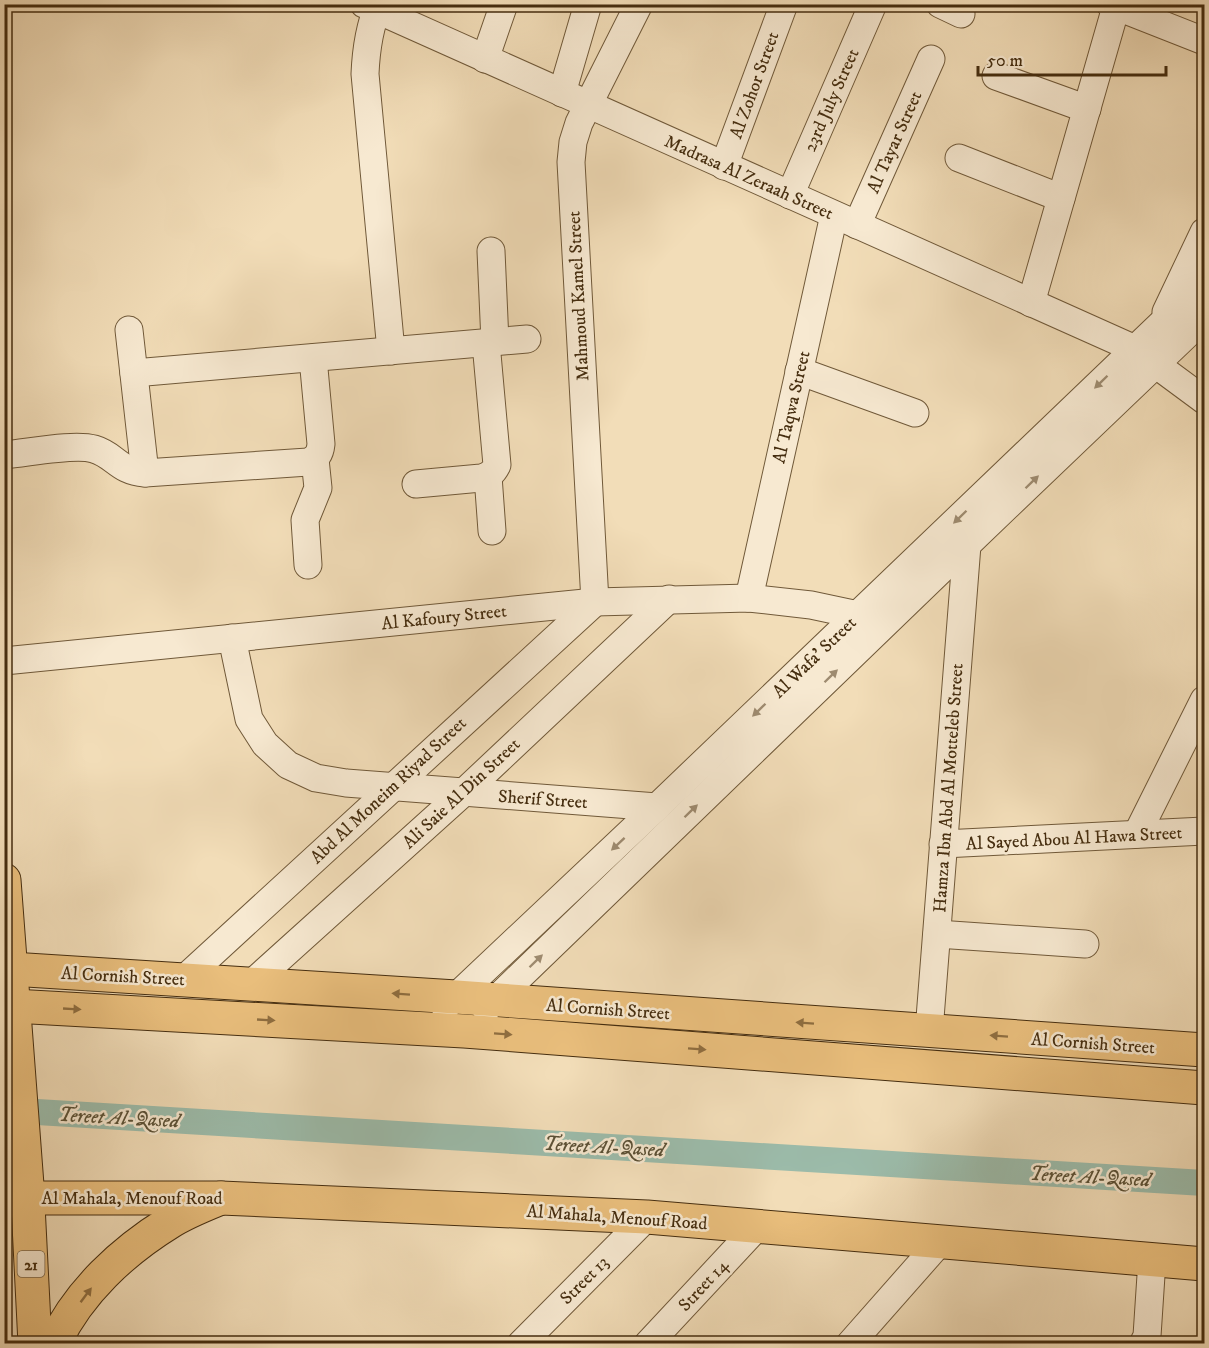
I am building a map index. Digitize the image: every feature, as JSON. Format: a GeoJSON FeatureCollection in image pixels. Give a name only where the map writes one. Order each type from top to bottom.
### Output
{"type":"FeatureCollection","features":[{"type":"Feature","properties":{"kind":"main road","name":"21"},"geometry":{"type":"LineString","coordinates":[[4,880],[28,1191],[35,1344]]}},
{"type":"Feature","properties":{"kind":"main road","name":"Al Cornish Street"},"geometry":{"type":"LineString","coordinates":[[11,969],[456,997],[1204,1050]]}},
{"type":"Feature","properties":{"kind":"main road","name":"Al Cornish Street"},"geometry":{"type":"LineString","coordinates":[[13,1006],[464,1031],[1204,1088]]}},
{"type":"Feature","properties":{"kind":"main road","name":"Al Mahala, Menouf Road"},"geometry":{"type":"LineString","coordinates":[[28,1191],[647,1217],[1204,1264]]}},
{"type":"Feature","properties":{"kind":"main road"},"geometry":{"type":"LineString","coordinates":[[54,1344],[60,1331],[91,1288],[128,1251],[172,1220],[220,1198]]}},
{"type":"Feature","properties":{"kind":"street"},"geometry":{"type":"LineString","coordinates":[[485,59],[504,4]]}},
{"type":"Feature","properties":{"kind":"street"},"geometry":{"type":"LineString","coordinates":[[562,93],[588,4]]}},
{"type":"Feature","properties":{"kind":"street","name":"Mahmoud Kamel Street"},"geometry":{"type":"LineString","coordinates":[[595,602],[571,162],[573,142],[579,123],[639,4]]}},
{"type":"Feature","properties":{"kind":"street","name":"Al Zohor Street"},"geometry":{"type":"LineString","coordinates":[[724,166],[784,4]]}},
{"type":"Feature","properties":{"kind":"street","name":"23rd July Street"},"geometry":{"type":"LineString","coordinates":[[790,195],[873,4]]}},
{"type":"Feature","properties":{"kind":"street"},"geometry":{"type":"LineString","coordinates":[[373,6],[365,74],[391,351]]}},
{"type":"Feature","properties":{"kind":"street","name":"Madrasa Al Zeraah Street"},"geometry":{"type":"LineString","coordinates":[[373,6],[485,59],[1145,356],[1204,400]]}},
{"type":"Feature","properties":{"kind":"street"},"geometry":{"type":"LineString","coordinates":[[1031,303],[1087,109],[1113,6],[1204,41]]}},
{"type":"Feature","properties":{"kind":"street","name":"Al Tayar Street"},"geometry":{"type":"LineString","coordinates":[[845,220],[931,59]]}},
{"type":"Feature","properties":{"kind":"street"},"geometry":{"type":"LineString","coordinates":[[996,76],[1087,109]]}},
{"type":"Feature","properties":{"kind":"street"},"geometry":{"type":"LineString","coordinates":[[959,158],[1061,198]]}},
{"type":"Feature","properties":{"kind":"street","name":"Al Taqwa Street"},"geometry":{"type":"LineString","coordinates":[[749,598],[799,371],[845,220]]}},
{"type":"Feature","properties":{"kind":"street"},"geometry":{"type":"LineString","coordinates":[[1158,327],[1204,232]]}},
{"type":"Feature","properties":{"kind":"street"},"geometry":{"type":"LineString","coordinates":[[416,484],[488,476],[497,465],[490,343],[491,251]]}},
{"type":"Feature","properties":{"kind":"street","name":"Al Wafa' Street"},"geometry":{"type":"LineString","coordinates":[[422,1029],[657,807],[867,623],[967,545],[1145,356],[1158,327],[1204,284]]}},
{"type":"Feature","properties":{"kind":"street","name":"Al Wafa' Street"},"geometry":{"type":"LineString","coordinates":[[464,1031],[867,623],[1145,356],[1204,318]]}},
{"type":"Feature","properties":{"kind":"street"},"geometry":{"type":"LineString","coordinates":[[129,330],[145,473]]}},
{"type":"Feature","properties":{"kind":"street"},"geometry":{"type":"LineString","coordinates":[[134,373],[527,339]]}},
{"type":"Feature","properties":{"kind":"street"},"geometry":{"type":"LineString","coordinates":[[4,455],[88,447],[104,453],[126,470],[145,473],[308,462],[315,459],[320,452],[321,444],[313,358]]}},
{"type":"Feature","properties":{"kind":"street"},"geometry":{"type":"LineString","coordinates":[[799,371],[915,413]]}},
{"type":"Feature","properties":{"kind":"street"},"geometry":{"type":"LineString","coordinates":[[308,565],[305,520],[318,488],[315,459]]}},
{"type":"Feature","properties":{"kind":"street"},"geometry":{"type":"LineString","coordinates":[[488,476],[492,531]]}},
{"type":"Feature","properties":{"kind":"street","name":"Hamza Ibn Abd Al Motteleb Street"},"geometry":{"type":"LineString","coordinates":[[929,1031],[967,545]]}},
{"type":"Feature","properties":{"kind":"street","name":"Al Kafoury Street"},"geometry":{"type":"LineString","coordinates":[[4,661],[595,602],[749,598],[811,605],[867,623]]}},
{"type":"Feature","properties":{"kind":"street","name":"Ali Saie Al Din Street"},"geometry":{"type":"LineString","coordinates":[[250,984],[463,793],[669,599]]}},
{"type":"Feature","properties":{"kind":"street","name":"Abd Al Moneim Riyad Street"},"geometry":{"type":"LineString","coordinates":[[183,980],[595,602]]}},
{"type":"Feature","properties":{"kind":"street","name":"Sherif Street"},"geometry":{"type":"LineString","coordinates":[[232,638],[249,719],[265,744],[288,765],[316,778],[392,787],[657,807]]}},
{"type":"Feature","properties":{"kind":"street"},"geometry":{"type":"LineString","coordinates":[[1137,834],[1204,700]]}},
{"type":"Feature","properties":{"kind":"street","name":"Al Sayed Abou Al Hawa Street"},"geometry":{"type":"LineString","coordinates":[[944,844],[1204,831]]}},
{"type":"Feature","properties":{"kind":"street"},"geometry":{"type":"LineString","coordinates":[[937,934],[1085,944]]}},
{"type":"Feature","properties":{"kind":"street","name":"Street 13"},"geometry":{"type":"LineString","coordinates":[[521,1344],[647,1217]]}},
{"type":"Feature","properties":{"kind":"street","name":"Street 14"},"geometry":{"type":"LineString","coordinates":[[648,1344],[758,1226]]}},
{"type":"Feature","properties":{"kind":"street"},"geometry":{"type":"LineString","coordinates":[[849,1344],[940,1242]]}},
{"type":"Feature","properties":{"kind":"street"},"geometry":{"type":"LineString","coordinates":[[1143,1344],[1147,1336],[1152,1260]]}},
{"type":"Feature","properties":{"kind":"waterway","name":"Tereet Al-Qased"},"geometry":{"type":"LineString","coordinates":[[4,1110],[1204,1183]]}}]}
